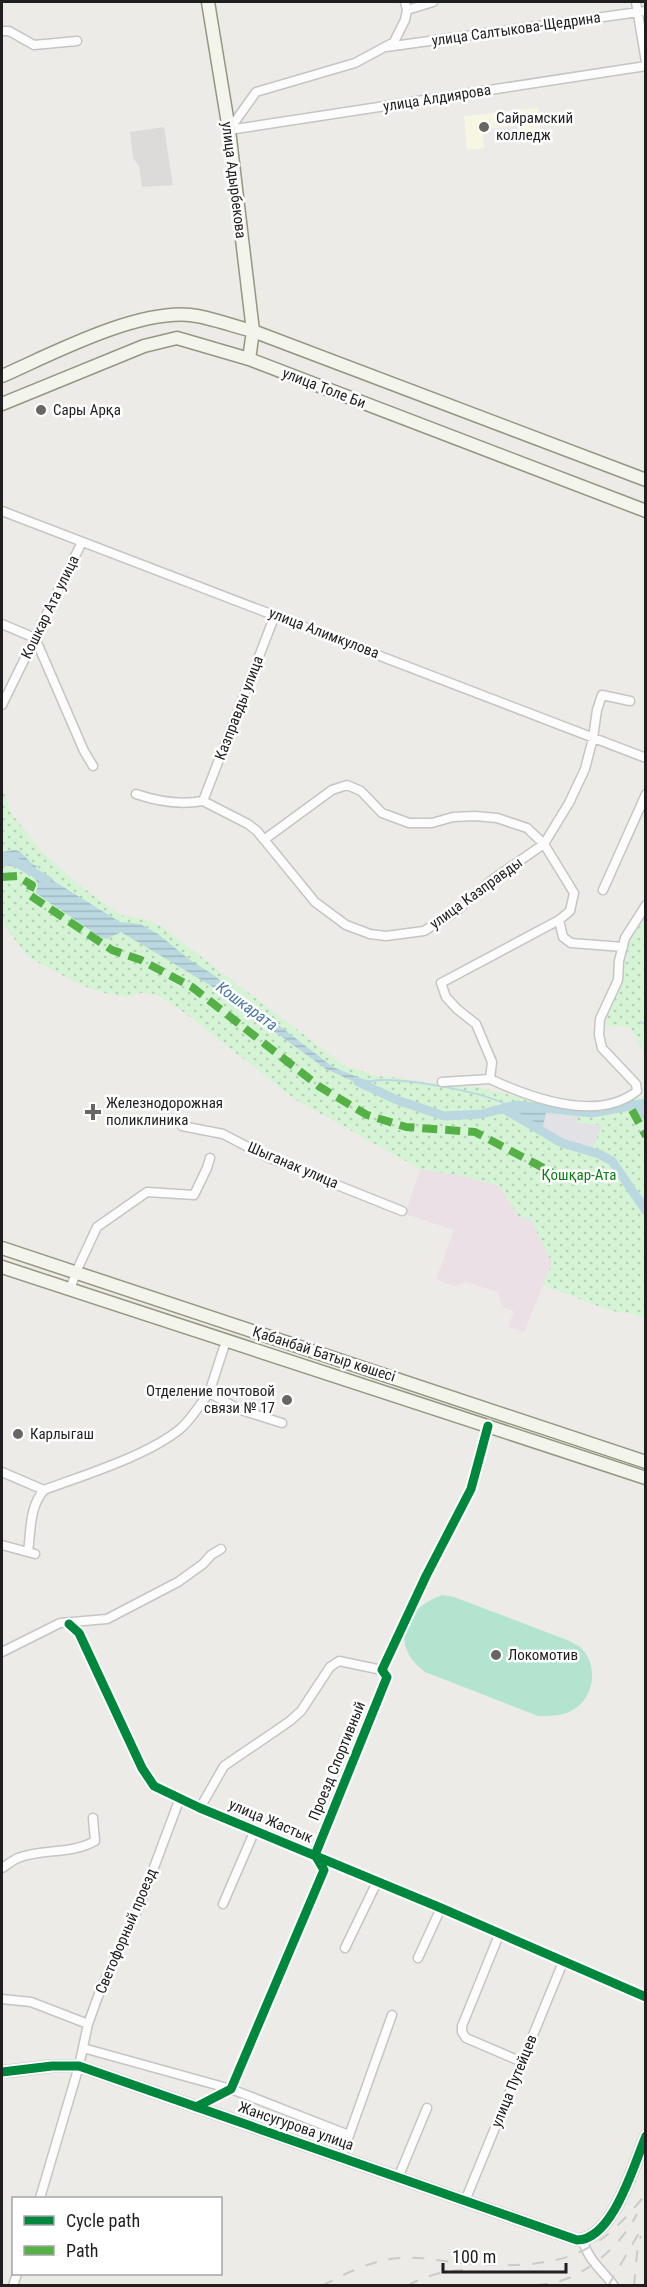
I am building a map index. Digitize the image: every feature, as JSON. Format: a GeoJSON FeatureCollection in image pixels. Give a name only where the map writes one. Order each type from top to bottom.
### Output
{"type":"FeatureCollection","features":[{"type":"Feature","properties":{"kind":"main road","name":"улица Адырбекова"},"geometry":{"type":"LineString","coordinates":[[208,2],[229,130],[253,331],[249,359]]}},
{"type":"Feature","properties":{"kind":"main road","name":"улица Толе Би"},"geometry":{"type":"LineString","coordinates":[[2,376],[86,339],[144,320],[174,315],[192,315],[253,331],[645,480]]}},
{"type":"Feature","properties":{"kind":"main road","name":"улица Толе Би"},"geometry":{"type":"LineString","coordinates":[[2,404],[144,346],[177,338],[249,359],[645,511]]}},
{"type":"Feature","properties":{"kind":"main road","name":"Қабанбай Батыр көшесі"},"geometry":{"type":"LineString","coordinates":[[2,1248],[645,1462]]}},
{"type":"Feature","properties":{"kind":"main road","name":"Қабанбай Батыр көшесі"},"geometry":{"type":"LineString","coordinates":[[2,1267],[645,1478]]}},
{"type":"Feature","properties":{"kind":"street"},"geometry":{"type":"LineString","coordinates":[[229,130],[256,92],[356,63],[394,42],[405,20],[406,6],[433,2]]}},
{"type":"Feature","properties":{"kind":"street"},"geometry":{"type":"LineString","coordinates":[[636,2],[641,12],[645,64]]}},
{"type":"Feature","properties":{"kind":"street","name":"улица Салтыкова-Щедрина"},"geometry":{"type":"LineString","coordinates":[[386,47],[641,12]]}},
{"type":"Feature","properties":{"kind":"street"},"geometry":{"type":"LineString","coordinates":[[2,31],[9,30],[34,45],[77,41]]}},
{"type":"Feature","properties":{"kind":"street","name":"улица Алдиярова"},"geometry":{"type":"LineString","coordinates":[[229,130],[645,64]]}},
{"type":"Feature","properties":{"kind":"street","name":"улица Алимкулова"},"geometry":{"type":"LineString","coordinates":[[2,511],[645,758]]}},
{"type":"Feature","properties":{"kind":"street","name":"Кошкар Ата улица"},"geometry":{"type":"LineString","coordinates":[[2,705],[82,542]]}},
{"type":"Feature","properties":{"kind":"street","name":"Казправды улица"},"geometry":{"type":"LineString","coordinates":[[203,801],[274,615]]}},
{"type":"Feature","properties":{"kind":"street"},"geometry":{"type":"LineString","coordinates":[[2,624],[35,638],[79,741],[93,766]]}},
{"type":"Feature","properties":{"kind":"street","name":"улица Казправды"},"geometry":{"type":"LineString","coordinates":[[203,801],[249,824],[265,839],[303,888],[329,915],[356,930],[386,936],[424,931],[441,922],[492,880],[544,844],[577,787],[593,738],[597,710],[602,695],[630,701]]}},
{"type":"Feature","properties":{"kind":"street"},"geometry":{"type":"LineString","coordinates":[[265,839],[332,789],[347,785],[361,791],[382,813],[401,821],[417,825],[464,816],[497,819],[527,828],[544,844],[574,893],[570,911],[559,920],[441,983],[446,997],[476,1024],[492,1062],[490,1079]]}},
{"type":"Feature","properties":{"kind":"street"},"geometry":{"type":"LineString","coordinates":[[136,794],[186,804],[203,801]]}},
{"type":"Feature","properties":{"kind":"street"},"geometry":{"type":"LineString","coordinates":[[603,890],[645,798]]}},
{"type":"Feature","properties":{"kind":"street"},"geometry":{"type":"LineString","coordinates":[[442,1082],[490,1079],[522,1094],[561,1104],[598,1107],[631,1096],[637,1091],[636,1084],[602,1048],[599,1035],[600,1019],[618,980],[619,961],[625,938],[645,905]]}},
{"type":"Feature","properties":{"kind":"street"},"geometry":{"type":"LineString","coordinates":[[559,920],[563,937],[571,943],[622,947]]}},
{"type":"Feature","properties":{"kind":"street","name":"Шыганак улица"},"geometry":{"type":"LineString","coordinates":[[182,1126],[223,1134],[267,1157],[402,1211]]}},
{"type":"Feature","properties":{"kind":"street"},"geometry":{"type":"LineString","coordinates":[[70,1290],[97,1227],[147,1192],[194,1195],[210,1158]]}},
{"type":"Feature","properties":{"kind":"street"},"geometry":{"type":"LineString","coordinates":[[2,1545],[32,1553],[34,1510],[37,1498],[44,1490],[154,1446],[181,1428],[208,1393],[226,1341]]}},
{"type":"Feature","properties":{"kind":"street"},"geometry":{"type":"LineString","coordinates":[[208,1393],[241,1410],[282,1423]]}},
{"type":"Feature","properties":{"kind":"street","name":"Проезд Спортивный"},"geometry":{"type":"LineString","coordinates":[[315,1855],[387,1677],[382,1670],[426,1576],[471,1490],[488,1426]]}},
{"type":"Feature","properties":{"kind":"street"},"geometry":{"type":"LineString","coordinates":[[2,1472],[44,1490]]}},
{"type":"Feature","properties":{"kind":"street"},"geometry":{"type":"LineString","coordinates":[[2,1652],[60,1623],[107,1619],[178,1582],[221,1549]]}},
{"type":"Feature","properties":{"kind":"street","name":"улица Жастык"},"geometry":{"type":"LineString","coordinates":[[69,1624],[79,1633],[142,1768],[154,1786],[200,1808],[441,1908],[645,1997]]}},
{"type":"Feature","properties":{"kind":"street"},"geometry":{"type":"LineString","coordinates":[[200,1808],[224,1766],[232,1758],[290,1721],[301,1711],[330,1667],[339,1661],[382,1670]]}},
{"type":"Feature","properties":{"kind":"street","name":"Светофорный проезд"},"geometry":{"type":"LineString","coordinates":[[41,2197],[79,2066],[88,2024],[100,1991],[141,1902],[180,1798]]}},
{"type":"Feature","properties":{"kind":"street"},"geometry":{"type":"LineString","coordinates":[[2,1868],[17,1858],[83,1847],[94,1841],[93,1818]]}},
{"type":"Feature","properties":{"kind":"street"},"geometry":{"type":"LineString","coordinates":[[223,1904],[255,1830]]}},
{"type":"Feature","properties":{"kind":"street"},"geometry":{"type":"LineString","coordinates":[[196,2107],[231,2089],[324,1870],[315,1855]]}},
{"type":"Feature","properties":{"kind":"street"},"geometry":{"type":"LineString","coordinates":[[345,1948],[378,1882]]}},
{"type":"Feature","properties":{"kind":"street"},"geometry":{"type":"LineString","coordinates":[[418,1958],[441,1908]]}},
{"type":"Feature","properties":{"kind":"street"},"geometry":{"type":"LineString","coordinates":[[499,1935],[462,2026],[462,2032],[466,2038],[522,2062]]}},
{"type":"Feature","properties":{"kind":"street","name":"улица Путейцев"},"geometry":{"type":"LineString","coordinates":[[465,2201],[563,1962]]}},
{"type":"Feature","properties":{"kind":"street"},"geometry":{"type":"LineString","coordinates":[[2,1999],[31,2002],[88,2024]]}},
{"type":"Feature","properties":{"kind":"street"},"geometry":{"type":"LineString","coordinates":[[341,2158],[392,2015]]}},
{"type":"Feature","properties":{"kind":"street"},"geometry":{"type":"LineString","coordinates":[[83,2048],[231,2089],[349,2135]]}},
{"type":"Feature","properties":{"kind":"street","name":"Жансугурова улица"},"geometry":{"type":"LineString","coordinates":[[2,2072],[52,2066],[79,2066],[580,2240]]}},
{"type":"Feature","properties":{"kind":"street"},"geometry":{"type":"LineString","coordinates":[[398,2178],[427,2108]]}},
{"type":"Feature","properties":{"kind":"street"},"geometry":{"type":"LineString","coordinates":[[614,2286],[594,2263],[580,2240],[605,2226],[613,2215],[645,2136]]}},
{"type":"Feature","properties":{"kind":"shaded area","name":"Сайрамский колледж"},"geometry":{"type":"Polygon","coordinates":[[[538,108],[541,141],[525,143],[523,125],[483,129],[484,148],[467,150],[464,116],[538,108]]]}},
{"type":"Feature","properties":{"kind":"shaded area"},"geometry":{"type":"Polygon","coordinates":[[[164,127],[173,185],[142,187],[139,166],[133,158],[130,132],[164,127]]]}},
{"type":"Feature","properties":{"kind":"shaded area"},"geometry":{"type":"Polygon","coordinates":[[[546,1113],[579,1116],[576,1123],[602,1125],[593,1147],[563,1139],[543,1127],[546,1113]]]}},
{"type":"Feature","properties":{"kind":"shaded area"},"geometry":{"type":"Polygon","coordinates":[[[420,1169],[463,1176],[500,1186],[518,1216],[531,1219],[552,1263],[524,1332],[508,1327],[514,1311],[502,1307],[498,1292],[466,1282],[454,1286],[436,1279],[454,1230],[405,1214],[420,1169]]]}},
{"type":"Feature","properties":{"kind":"green space","name":"Қошқар-Ата"},"geometry":{"type":"Polygon","coordinates":[[[2,784],[11,813],[43,853],[78,884],[121,915],[145,919],[162,927],[345,1066],[377,1076],[447,1086],[478,1087],[553,1106],[593,1110],[645,1096],[645,1318],[630,1313],[611,1311],[543,1285],[552,1263],[531,1220],[518,1216],[500,1186],[463,1176],[420,1169],[296,1100],[185,1013],[156,994],[141,993],[126,997],[108,994],[83,986],[28,957],[2,922],[2,784]]]}},
{"type":"Feature","properties":{"kind":"green space"},"geometry":{"type":"Polygon","coordinates":[[[645,917],[645,1056],[630,1027],[605,1026],[630,942],[645,917]]]}},
{"type":"Feature","properties":{"kind":"green space","name":"Локомотив"},"geometry":{"type":"Polygon","coordinates":[[[442,1595],[454,1597],[580,1647],[586,1654],[592,1672],[592,1682],[585,1699],[579,1706],[567,1713],[538,1716],[425,1672],[414,1662],[407,1651],[404,1639],[405,1629],[410,1618],[418,1609],[442,1595]]]}},
{"type":"Feature","properties":{"kind":"water"},"geometry":{"type":"Polygon","coordinates":[[[14,850],[21,852],[37,866],[29,877],[21,868],[2,866],[2,852],[14,850]]]}},
{"type":"Feature","properties":{"kind":"water"},"geometry":{"type":"Polygon","coordinates":[[[39,872],[120,922],[140,924],[158,934],[333,1067],[373,1081],[368,1088],[326,1069],[213,987],[121,932],[107,939],[100,937],[36,893],[38,884],[34,878],[39,872]]]}},
{"type":"Feature","properties":{"kind":"water"},"geometry":{"type":"Polygon","coordinates":[[[515,1105],[547,1109],[542,1130],[503,1108],[515,1105]]]}},
{"type":"Feature","properties":{"kind":"waterway","name":"Кошкарата"},"geometry":{"type":"LineString","coordinates":[[2,862],[12,860],[47,880]]}},
{"type":"Feature","properties":{"kind":"waterway"},"geometry":{"type":"LineString","coordinates":[[641,1022],[646,1025]]}},
{"type":"Feature","properties":{"kind":"waterway"},"geometry":{"type":"LineString","coordinates":[[371,1081],[401,1081],[442,1086],[481,1095],[509,1106]]}},
{"type":"Feature","properties":{"kind":"waterway","name":"Кошкарата"},"geometry":{"type":"LineString","coordinates":[[358,1082],[397,1100],[444,1116],[482,1114],[515,1105],[592,1113],[646,1103]]}},
{"type":"Feature","properties":{"kind":"waterway"},"geometry":{"type":"LineString","coordinates":[[634,1106],[646,1116]]}},
{"type":"Feature","properties":{"kind":"waterway","name":"Кошкарата"},"geometry":{"type":"LineString","coordinates":[[504,1109],[562,1143],[599,1154],[612,1161],[646,1211]]}},
{"type":"Feature","properties":{"kind":"railway"},"geometry":{"type":"LineString","coordinates":[[322,2286],[369,2264],[389,2259],[423,2258],[513,2265],[563,2258],[579,2253],[601,2240],[646,2194]]}},
{"type":"Feature","properties":{"kind":"railway"},"geometry":{"type":"LineString","coordinates":[[488,2285],[553,2283],[579,2273],[613,2247],[637,2214]]}},
{"type":"Feature","properties":{"kind":"railway"},"geometry":{"type":"LineString","coordinates":[[608,2286],[646,2221]]}},
{"type":"Feature","properties":{"kind":"railway"},"geometry":{"type":"LineString","coordinates":[[634,2286],[638,2243],[641,2236]]}},
{"type":"Feature","properties":{"kind":"railway"},"geometry":{"type":"LineString","coordinates":[[407,2286],[420,2279],[463,2270]]}},
{"type":"Feature","properties":{"kind":"marked path"},"geometry":{"type":"LineString","coordinates":[[2,877],[17,876],[32,885],[28,894],[112,950],[141,960],[192,987],[320,1087],[367,1115],[406,1127],[475,1132],[555,1174]]}},
{"type":"Feature","properties":{"kind":"marked path"},"geometry":{"type":"LineString","coordinates":[[632,1110],[646,1136]]}},
{"type":"Feature","properties":{"kind":"cycle path"},"geometry":{"type":"LineString","coordinates":[[196,2107],[231,2089],[324,1870],[315,1855],[387,1677],[382,1670],[426,1576],[471,1489],[488,1426]]}},
{"type":"Feature","properties":{"kind":"cycle path"},"geometry":{"type":"LineString","coordinates":[[69,1624],[79,1633],[142,1768],[154,1786],[200,1808],[441,1908],[646,1997]]}},
{"type":"Feature","properties":{"kind":"cycle path"},"geometry":{"type":"LineString","coordinates":[[2,2072],[52,2066],[79,2066],[577,2240],[590,2237],[601,2228],[611,2214],[628,2181],[646,2136]]}},
{"type":"Feature","properties":{"kind":"place","name":"Сайрамский колледж"},"geometry":{"type":"Point","coordinates":[484,127]}},
{"type":"Feature","properties":{"kind":"place","name":"Сары Арқа"},"geometry":{"type":"Point","coordinates":[41,410]}},
{"type":"Feature","properties":{"kind":"place","name":"Железнодорожная поликлиника"},"geometry":{"type":"Point","coordinates":[93,1112]}},
{"type":"Feature","properties":{"kind":"place","name":"Отделение почтовой связи № 17"},"geometry":{"type":"Point","coordinates":[287,1400]}},
{"type":"Feature","properties":{"kind":"place","name":"Карлыгаш"},"geometry":{"type":"Point","coordinates":[18,1434]}},
{"type":"Feature","properties":{"kind":"place","name":"Локомотив"},"geometry":{"type":"Point","coordinates":[496,1655]}}]}
